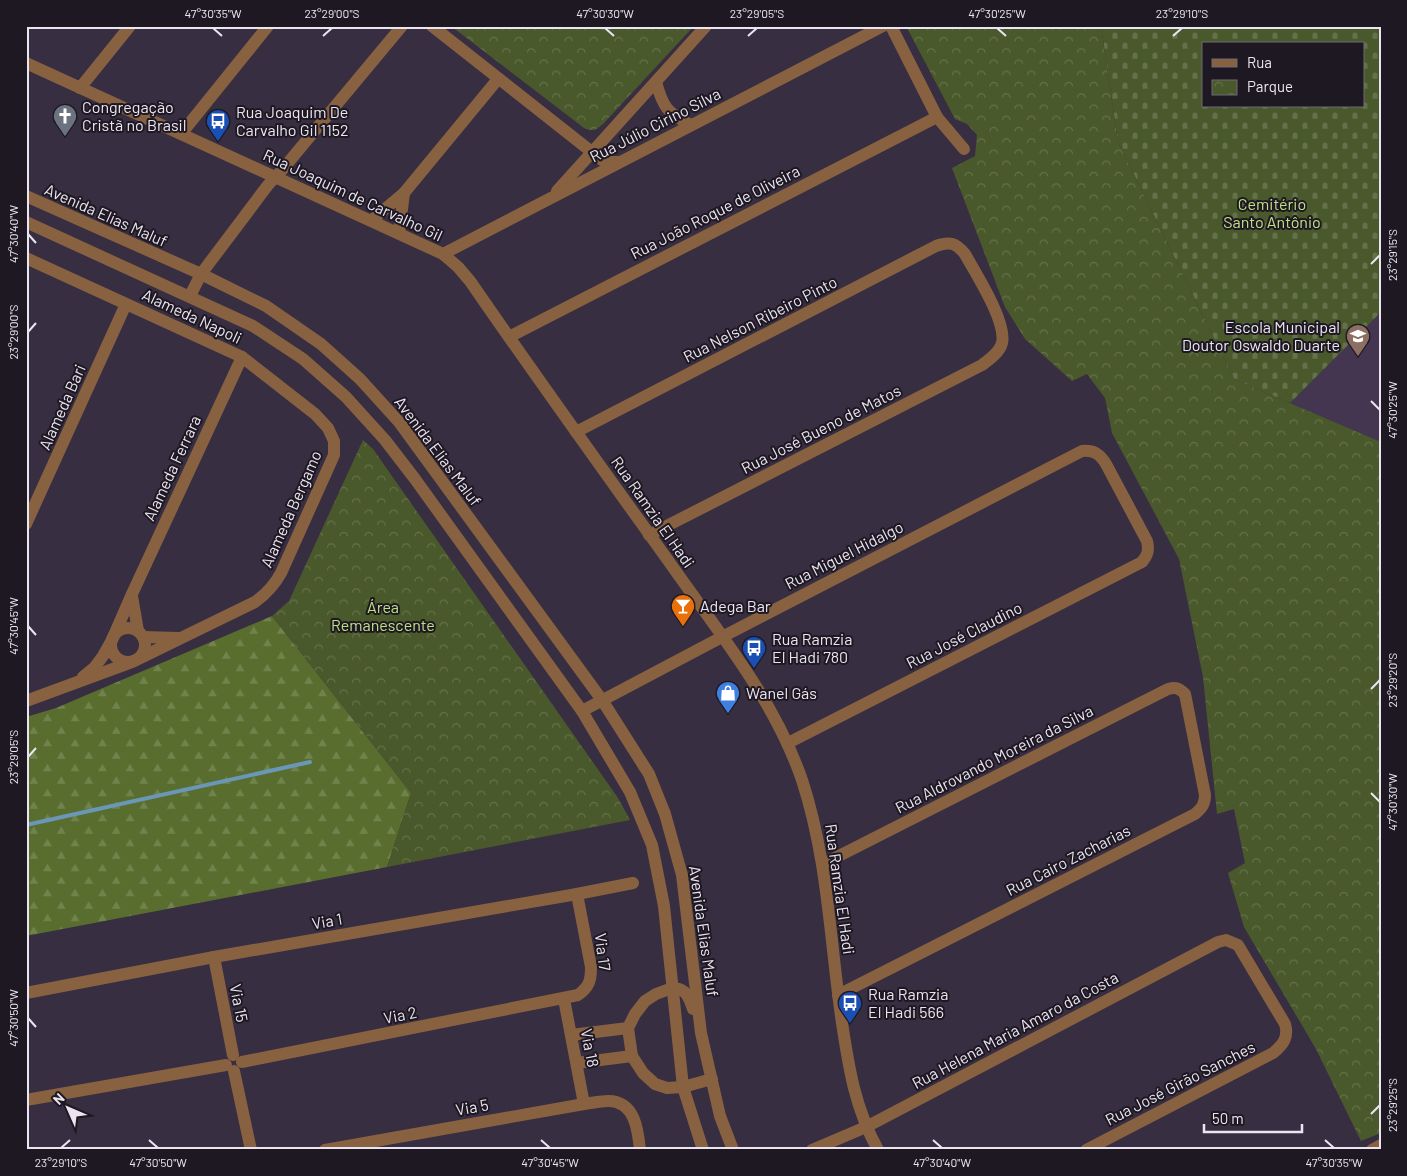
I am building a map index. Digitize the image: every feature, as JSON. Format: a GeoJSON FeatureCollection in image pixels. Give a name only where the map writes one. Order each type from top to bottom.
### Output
{"type":"FeatureCollection","features":[{"type":"Feature","properties":{"kind":"street"},"geometry":{"type":"LineString","coordinates":[[80,88],[130,26]]}},
{"type":"Feature","properties":{"kind":"street"},"geometry":{"type":"LineString","coordinates":[[181,134],[268,26]]}},
{"type":"Feature","properties":{"kind":"street"},"geometry":{"type":"LineString","coordinates":[[190,296],[200,274],[275,177],[402,26]]}},
{"type":"Feature","properties":{"kind":"street"},"geometry":{"type":"LineString","coordinates":[[432,26],[602,160],[618,162]]}},
{"type":"Feature","properties":{"kind":"street"},"geometry":{"type":"LineString","coordinates":[[552,197],[706,26]]}},
{"type":"Feature","properties":{"kind":"street","name":"Rua Júlio Cirino Silva"},"geometry":{"type":"LineString","coordinates":[[443,254],[883,26]]}},
{"type":"Feature","properties":{"kind":"street"},"geometry":{"type":"LineString","coordinates":[[891,26],[937,117],[964,148]]}},
{"type":"Feature","properties":{"kind":"street","name":"Rua Joaquim de Carvalho Gil"},"geometry":{"type":"LineString","coordinates":[[26,63],[443,254],[470,281],[537,378]]}},
{"type":"Feature","properties":{"kind":"street"},"geometry":{"type":"LineString","coordinates":[[372,220],[404,193],[498,79]]}},
{"type":"Feature","properties":{"kind":"street"},"geometry":{"type":"LineString","coordinates":[[656,82],[665,108],[691,126]]}},
{"type":"Feature","properties":{"kind":"street","name":"Rua João Roque de Oliveira"},"geometry":{"type":"LineString","coordinates":[[508,337],[937,117]]}},
{"type":"Feature","properties":{"kind":"street"},"geometry":{"type":"LineString","coordinates":[[399,233],[404,193]]}},
{"type":"Feature","properties":{"kind":"street","name":"Avenida Elias Maluf"},"geometry":{"type":"LineString","coordinates":[[26,196],[200,274],[266,306],[321,344],[360,379],[399,422],[602,700],[649,774],[665,814],[682,875],[701,1033],[720,1116],[733,1150]]}},
{"type":"Feature","properties":{"kind":"street"},"geometry":{"type":"LineString","coordinates":[[26,222],[252,326],[303,359],[346,397],[385,440],[415,479],[582,711],[630,792],[652,845],[664,906],[683,1087],[703,1150]]}},
{"type":"Feature","properties":{"kind":"street","name":"Rua Nelson Ribeiro Pinto"},"geometry":{"type":"LineString","coordinates":[[576,432],[945,243],[952,243],[965,254],[998,315],[1003,330],[1002,344]]}},
{"type":"Feature","properties":{"kind":"street","name":"Alameda Napoli"},"geometry":{"type":"LineString","coordinates":[[26,258],[242,357],[315,414],[328,428]]}},
{"type":"Feature","properties":{"kind":"street","name":"Alameda Bari"},"geometry":{"type":"LineString","coordinates":[[26,524],[126,304]]}},
{"type":"Feature","properties":{"kind":"street","name":"Rua José Bueno de Matos"},"geometry":{"type":"LineString","coordinates":[[649,535],[982,366],[1002,344]]}},
{"type":"Feature","properties":{"kind":"street","name":"Alameda Ferrara"},"geometry":{"type":"LineString","coordinates":[[112,640],[242,357]]}},
{"type":"Feature","properties":{"kind":"street","name":"Rua Ramzia El Hadi"},"geometry":{"type":"LineString","coordinates":[[537,378],[722,637],[767,703],[788,744],[813,816],[823,864],[838,995],[850,1075],[866,1127],[878,1150]]}},
{"type":"Feature","properties":{"kind":"street","name":"Alameda Bergamo"},"geometry":{"type":"LineString","coordinates":[[26,701],[132,662],[255,602],[265,595],[274,585],[334,455],[334,441],[328,428]]}},
{"type":"Feature","properties":{"kind":"street","name":"Rua Miguel Hidalgo"},"geometry":{"type":"LineString","coordinates":[[602,700],[1082,451],[1090,450],[1102,456]]}},
{"type":"Feature","properties":{"kind":"street","name":"Rua José Claudino"},"geometry":{"type":"LineString","coordinates":[[788,744],[1142,562],[1147,556],[1149,549],[1147,541],[1102,456]]}},
{"type":"Feature","properties":{"kind":"street"},"geometry":{"type":"LineString","coordinates":[[132,594],[140,634],[145,644],[144,651],[140,657],[132,662],[119,660],[114,654],[112,647],[112,640],[116,633],[123,629],[131,628],[140,634]]}},
{"type":"Feature","properties":{"kind":"street","name":"Alameda Bergamo"},"geometry":{"type":"LineString","coordinates":[[140,634],[180,638]]}},
{"type":"Feature","properties":{"kind":"street","name":"Alameda Bergamo"},"geometry":{"type":"LineString","coordinates":[[75,683],[94,668],[104,656],[112,640]]}},
{"type":"Feature","properties":{"kind":"street","name":"Rua Aldrovando Moreira da Silva"},"geometry":{"type":"LineString","coordinates":[[823,864],[1168,689],[1175,687],[1180,690]]}},
{"type":"Feature","properties":{"kind":"street","name":"Rua Cairo Zacharias"},"geometry":{"type":"LineString","coordinates":[[838,995],[1200,810],[1204,806],[1205,795],[1187,699],[1180,690]]}},
{"type":"Feature","properties":{"kind":"street"},"geometry":{"type":"LineString","coordinates":[[582,711],[602,700]]}},
{"type":"Feature","properties":{"kind":"street","name":"Via 1"},"geometry":{"type":"LineString","coordinates":[[26,993],[214,956],[633,883]]}},
{"type":"Feature","properties":{"kind":"street","name":"Via 17"},"geometry":{"type":"LineString","coordinates":[[564,999],[578,995],[587,988],[591,979],[591,968],[577,894]]}},
{"type":"Feature","properties":{"kind":"street","name":"Rua Helena Maria Amaro da Costa"},"geometry":{"type":"LineString","coordinates":[[812,1150],[866,1127],[1218,942],[1226,940],[1232,942]]}},
{"type":"Feature","properties":{"kind":"street","name":"Rua José Girão Sanches"},"geometry":{"type":"LineString","coordinates":[[1086,1150],[1273,1054],[1285,1040],[1287,1032],[1285,1024],[1242,951],[1238,945],[1232,942]]}},
{"type":"Feature","properties":{"kind":"street","name":"Via 15"},"geometry":{"type":"LineString","coordinates":[[214,956],[252,1150]]}},
{"type":"Feature","properties":{"kind":"street"},"geometry":{"type":"LineString","coordinates":[[701,1033],[686,993],[672,988],[656,994],[645,1001],[635,1014],[628,1028],[632,1056],[643,1073],[655,1084],[667,1088],[683,1087],[712,1079]]}},
{"type":"Feature","properties":{"kind":"street","name":"Via 18"},"geometry":{"type":"LineString","coordinates":[[564,999],[584,1104]]}},
{"type":"Feature","properties":{"kind":"street","name":"Via 2"},"geometry":{"type":"LineString","coordinates":[[26,1100],[234,1063],[564,999]]}},
{"type":"Feature","properties":{"kind":"street"},"geometry":{"type":"LineString","coordinates":[[571,1035],[628,1028]]}},
{"type":"Feature","properties":{"kind":"street"},"geometry":{"type":"LineString","coordinates":[[577,1063],[632,1056]]}},
{"type":"Feature","properties":{"kind":"street","name":"Via 5"},"geometry":{"type":"LineString","coordinates":[[325,1150],[609,1101],[618,1103],[633,1115],[637,1124],[640,1150]]}},
{"type":"Feature","properties":{"kind":"street"},"geometry":{"type":"LineString","coordinates":[[1372,1150],[1381,1145]]}},
{"type":"Feature","properties":{"kind":"shaded area","name":"Escola Municipal Doutor Oswaldo Duarte"},"geometry":{"type":"Polygon","coordinates":[[[1381,312],[1381,442],[1290,403],[1381,312]]]}},
{"type":"Feature","properties":{"kind":"green space"},"geometry":{"type":"Polygon","coordinates":[[[451,26],[694,26],[603,124],[596,129],[590,130],[584,128],[451,26]]]}},
{"type":"Feature","properties":{"kind":"green space"},"geometry":{"type":"Polygon","coordinates":[[[906,26],[1101,26],[1118,142],[1234,379],[1381,442],[1381,1133],[1361,1141],[1316,1049],[1244,927],[1228,873],[1245,863],[1234,809],[1217,814],[1203,677],[1179,559],[1112,433],[1105,398],[1087,374],[1072,381],[1025,339],[1005,307],[952,168],[975,156],[977,135],[967,124],[955,119],[906,26]]]}},
{"type":"Feature","properties":{"kind":"green space","name":"Cemitério Santo Antônio"},"geometry":{"type":"Polygon","coordinates":[[[1101,26],[1381,26],[1381,312],[1290,403],[1234,379],[1118,142],[1101,26]]]}},
{"type":"Feature","properties":{"kind":"green space","name":"Área Remanescente"},"geometry":{"type":"Polygon","coordinates":[[[363,440],[373,449],[618,798],[630,820],[387,867],[411,793],[272,616],[289,601],[363,440]]]}},
{"type":"Feature","properties":{"kind":"green space"},"geometry":{"type":"Polygon","coordinates":[[[272,616],[411,793],[387,867],[26,936],[26,717],[56,708],[272,616]]]}},
{"type":"Feature","properties":{"kind":"waterway"},"geometry":{"type":"LineString","coordinates":[[26,825],[310,762]]}},
{"type":"Feature","properties":{"kind":"place","name":"Congregação Cristã no Brasil"},"geometry":{"type":"Point","coordinates":[65,137]}},
{"type":"Feature","properties":{"kind":"place","name":"Rua Joaquim De Carvalho Gil 1152"},"geometry":{"type":"Point","coordinates":[218,142]}},
{"type":"Feature","properties":{"kind":"place","name":"Escola Municipal Doutor Oswaldo Duarte"},"geometry":{"type":"Point","coordinates":[1358,357]}},
{"type":"Feature","properties":{"kind":"place","name":"Adega Bar"},"geometry":{"type":"Point","coordinates":[683,627]}},
{"type":"Feature","properties":{"kind":"place","name":"Rua Ramzia El Hadi 780"},"geometry":{"type":"Point","coordinates":[754,669]}},
{"type":"Feature","properties":{"kind":"place","name":"Wanel Gás"},"geometry":{"type":"Point","coordinates":[728,714]}},
{"type":"Feature","properties":{"kind":"place","name":"Rua Ramzia El Hadi 566"},"geometry":{"type":"Point","coordinates":[850,1024]}}]}
